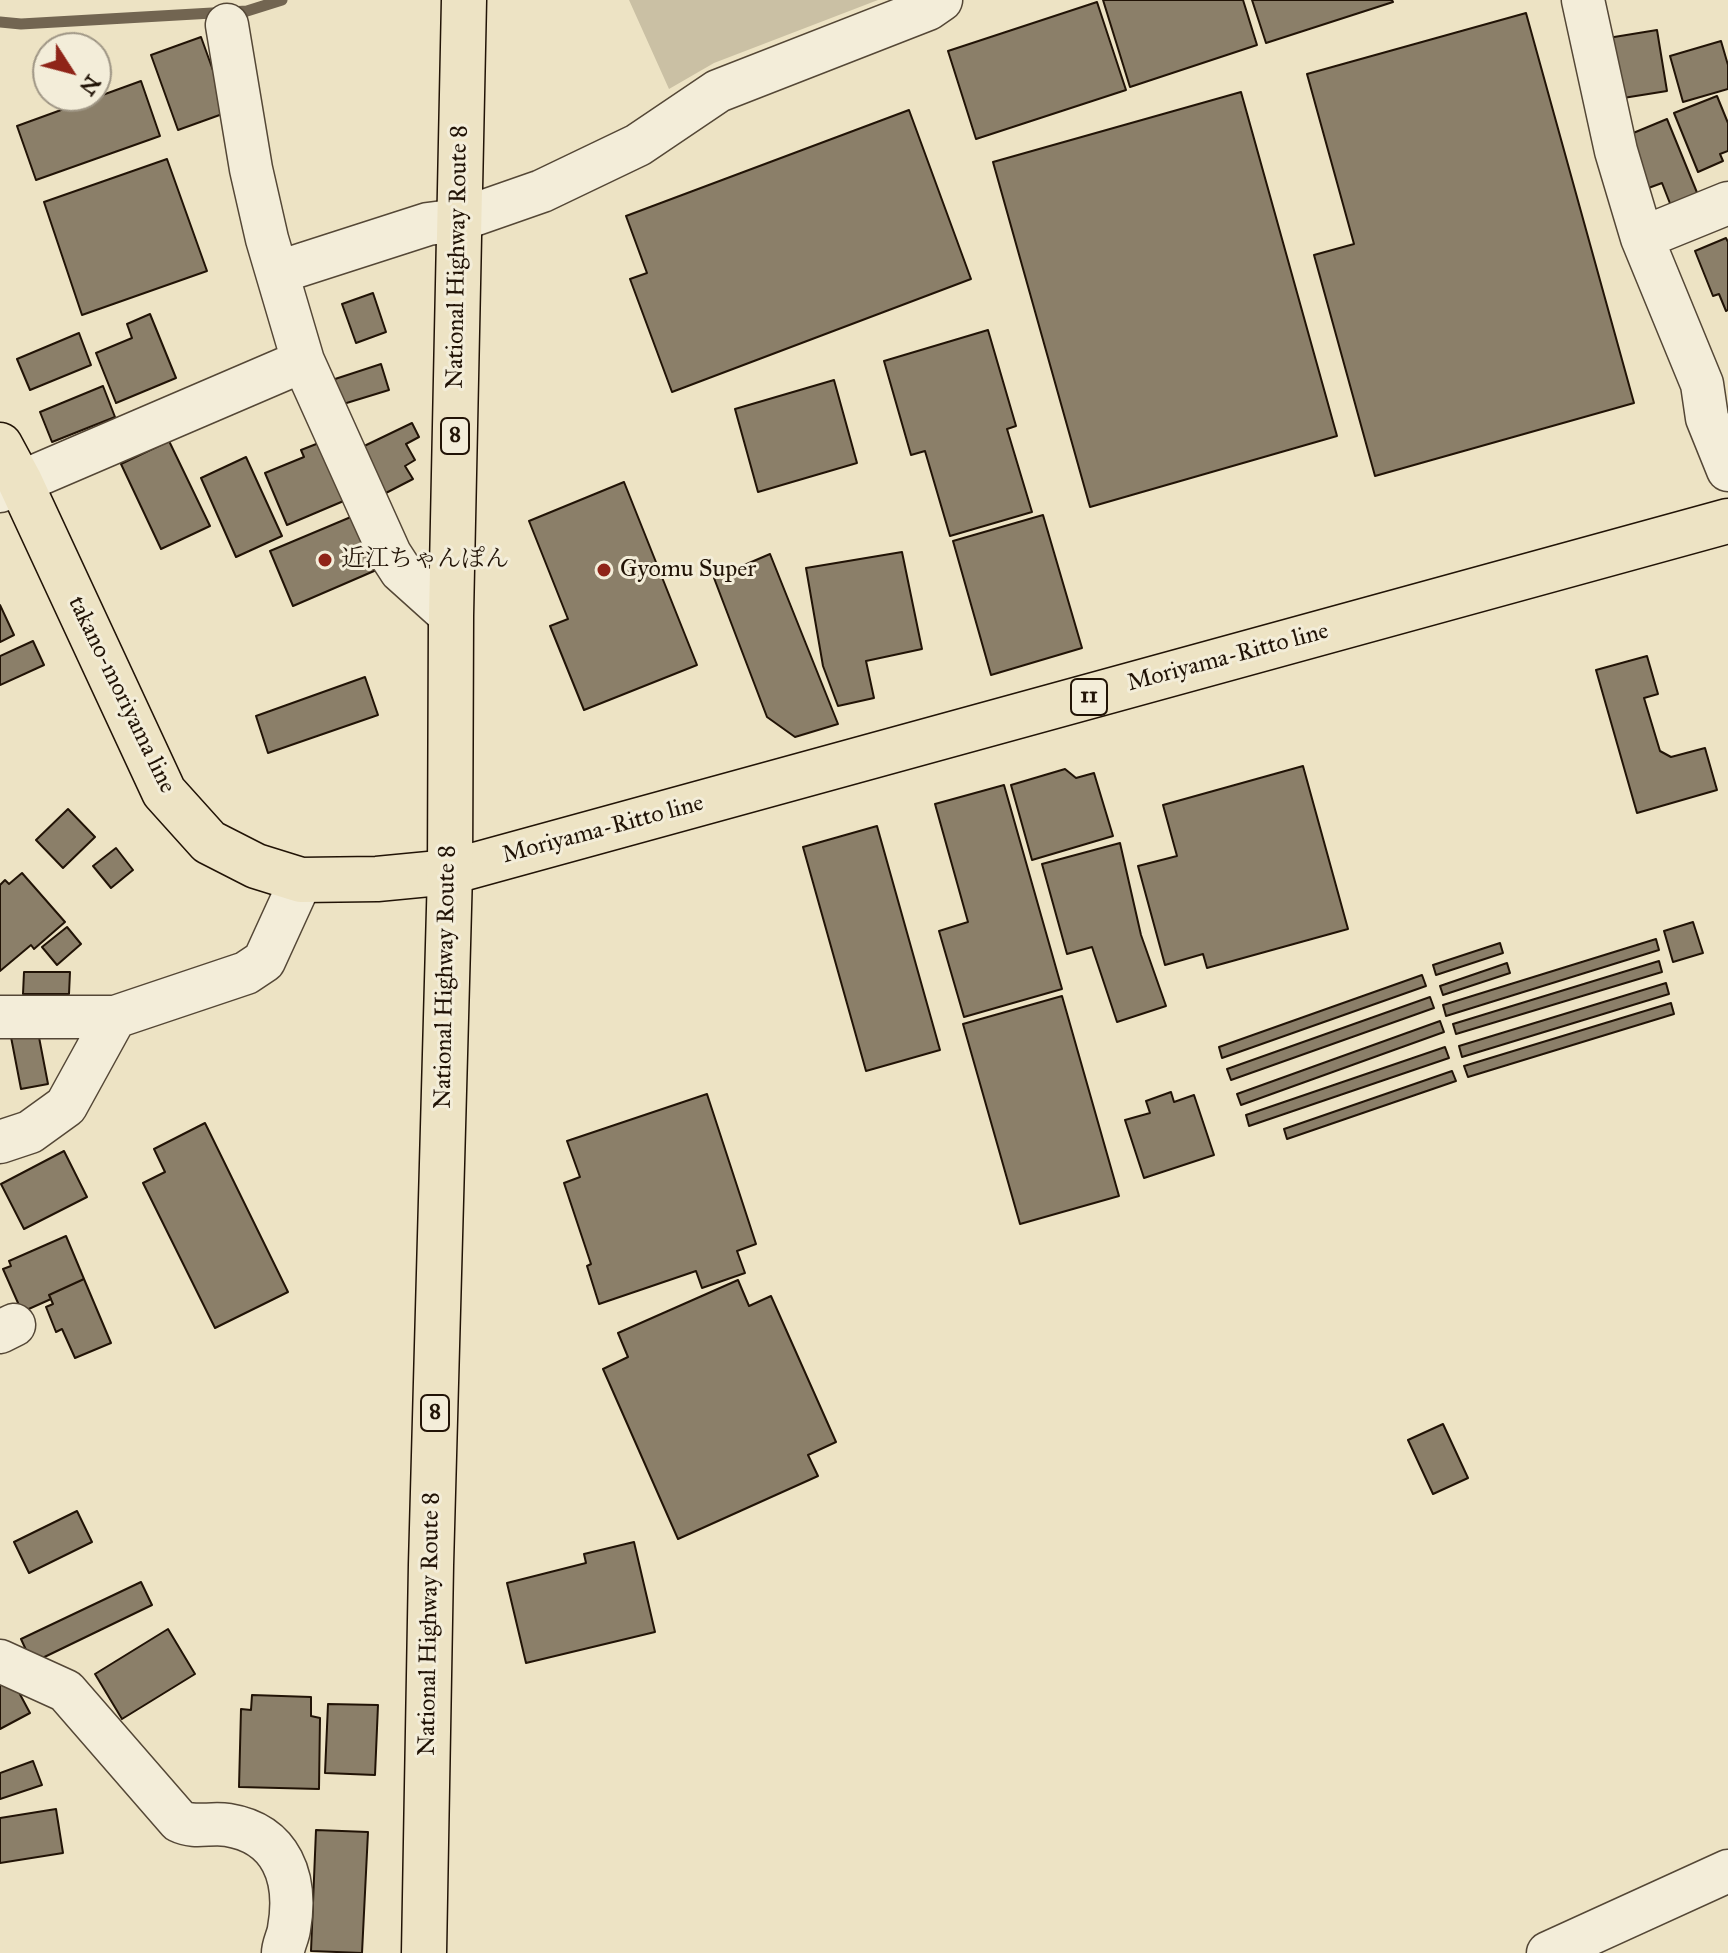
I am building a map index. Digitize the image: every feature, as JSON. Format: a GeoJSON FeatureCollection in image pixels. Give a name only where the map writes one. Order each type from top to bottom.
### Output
{"type":"FeatureCollection","features":[{"type":"Feature","properties":{"kind":"main road","name":"National Highway Route 8"},"geometry":{"type":"LineString","coordinates":[[424,1953],[450,872],[451,616],[464,0]]}},
{"type":"Feature","properties":{"kind":"main road","name":"takano-moriyama line"},"geometry":{"type":"LineString","coordinates":[[7,472],[164,792],[209,842],[256,866],[301,880],[377,879],[450,872]]}},
{"type":"Feature","properties":{"kind":"main road","name":"Moriyama-Ritto line"},"geometry":{"type":"LineString","coordinates":[[450,872],[1728,521]]}},
{"type":"Feature","properties":{"kind":"street"},"geometry":{"type":"LineString","coordinates":[[279,272],[428,224],[459,220],[542,191],[638,145],[718,91],[928,9],[941,0]]}},
{"type":"Feature","properties":{"kind":"street"},"geometry":{"type":"LineString","coordinates":[[1583,0],[1616,151],[1642,238],[1715,379],[1707,418],[1728,470]]}},
{"type":"Feature","properties":{"kind":"street"},"geometry":{"type":"LineString","coordinates":[[227,25],[251,169],[267,239],[303,361],[390,554],[401,571],[451,616]]}},
{"type":"Feature","properties":{"kind":"street"},"geometry":{"type":"LineString","coordinates":[[1642,238],[1728,203]]}},
{"type":"Feature","properties":{"kind":"street"},"geometry":{"type":"LineString","coordinates":[[7,472],[303,361]]}},
{"type":"Feature","properties":{"kind":"street"},"geometry":{"type":"LineString","coordinates":[[0,1017],[115,1017],[246,973],[264,961],[301,880]]}},
{"type":"Feature","properties":{"kind":"street"},"geometry":{"type":"LineString","coordinates":[[0,1142],[30,1132],[66,1106],[115,1017]]}},
{"type":"Feature","properties":{"kind":"street"},"geometry":{"type":"LineString","coordinates":[[0,1661],[66,1691],[179,1821],[189,1826],[219,1823],[250,1828],[277,1848],[292,1890],[289,1930],[283,1953]]}},
{"type":"Feature","properties":{"kind":"street"},"geometry":{"type":"LineString","coordinates":[[1548,1953],[1728,1871]]}},
{"type":"Feature","properties":{"kind":"shaded area"},"geometry":{"type":"Polygon","coordinates":[[[629,0],[878,0],[714,63],[669,89],[629,0]]]}},
{"type":"Feature","properties":{"kind":"building"},"geometry":{"type":"Polygon","coordinates":[[[1103,0],[1243,0],[1257,45],[1130,87],[1103,0]]]}},
{"type":"Feature","properties":{"kind":"building"},"geometry":{"type":"Polygon","coordinates":[[[1252,0],[1392,0],[1393,2],[1266,43],[1252,0]]]}},
{"type":"Feature","properties":{"kind":"building"},"geometry":{"type":"Polygon","coordinates":[[[1097,2],[1126,90],[976,139],[948,51],[1097,2]]]}},
{"type":"Feature","properties":{"kind":"building"},"geometry":{"type":"Polygon","coordinates":[[[1526,13],[1634,403],[1375,476],[1314,255],[1354,244],[1307,74],[1526,13]]]}},
{"type":"Feature","properties":{"kind":"building"},"geometry":{"type":"Polygon","coordinates":[[[1657,30],[1667,91],[1617,99],[1608,38],[1657,30]]]}},
{"type":"Feature","properties":{"kind":"building"},"geometry":{"type":"Polygon","coordinates":[[[201,37],[228,112],[178,130],[151,55],[201,37]]]}},
{"type":"Feature","properties":{"kind":"building"},"geometry":{"type":"Polygon","coordinates":[[[1721,41],[1728,65],[1728,89],[1683,102],[1670,56],[1721,41]]]}},
{"type":"Feature","properties":{"kind":"building"},"geometry":{"type":"Polygon","coordinates":[[[141,81],[160,136],[36,180],[17,126],[56,112],[112,112],[112,92],[141,81]]]}},
{"type":"Feature","properties":{"kind":"building"},"geometry":{"type":"Polygon","coordinates":[[[1241,92],[1337,436],[1090,507],[993,162],[1241,92]]]}},
{"type":"Feature","properties":{"kind":"building"},"geometry":{"type":"Polygon","coordinates":[[[1717,96],[1728,123],[1728,151],[1720,154],[1723,161],[1698,172],[1674,113],[1717,96]]]}},
{"type":"Feature","properties":{"kind":"building"},"geometry":{"type":"Polygon","coordinates":[[[909,110],[971,279],[672,392],[630,279],[647,273],[626,216],[909,110]]]}},
{"type":"Feature","properties":{"kind":"building"},"geometry":{"type":"Polygon","coordinates":[[[1667,119],[1698,195],[1671,206],[1662,183],[1643,190],[1626,136],[1667,119]]]}},
{"type":"Feature","properties":{"kind":"building"},"geometry":{"type":"Polygon","coordinates":[[[167,159],[207,271],[82,315],[44,202],[167,159]]]}},
{"type":"Feature","properties":{"kind":"building"},"geometry":{"type":"Polygon","coordinates":[[[1726,238],[1726,311],[1719,294],[1713,296],[1695,251],[1726,238]]]}},
{"type":"Feature","properties":{"kind":"building"},"geometry":{"type":"Polygon","coordinates":[[[373,293],[386,332],[356,343],[342,304],[373,293]]]}},
{"type":"Feature","properties":{"kind":"building"},"geometry":{"type":"Polygon","coordinates":[[[150,314],[176,378],[116,403],[96,353],[132,338],[127,324],[150,314]]]}},
{"type":"Feature","properties":{"kind":"building"},"geometry":{"type":"Polygon","coordinates":[[[988,330],[1016,426],[1007,429],[1032,512],[950,536],[925,451],[911,455],[884,361],[988,330]]]}},
{"type":"Feature","properties":{"kind":"building"},"geometry":{"type":"Polygon","coordinates":[[[79,333],[91,365],[30,390],[17,359],[79,333]]]}},
{"type":"Feature","properties":{"kind":"building"},"geometry":{"type":"Polygon","coordinates":[[[381,364],[389,390],[340,405],[332,380],[381,364]]]}},
{"type":"Feature","properties":{"kind":"building"},"geometry":{"type":"Polygon","coordinates":[[[834,380],[857,463],[758,492],[735,409],[834,380]]]}},
{"type":"Feature","properties":{"kind":"building"},"geometry":{"type":"Polygon","coordinates":[[[103,386],[115,417],[52,442],[40,412],[103,386]]]}},
{"type":"Feature","properties":{"kind":"building"},"geometry":{"type":"Polygon","coordinates":[[[412,423],[419,437],[406,444],[415,460],[405,466],[413,479],[382,495],[358,449],[412,423]]]}},
{"type":"Feature","properties":{"kind":"building"},"geometry":{"type":"Polygon","coordinates":[[[329,439],[353,497],[287,525],[265,473],[304,457],[301,450],[329,439]]]}},
{"type":"Feature","properties":{"kind":"building"},"geometry":{"type":"Polygon","coordinates":[[[169,441],[210,526],[161,549],[121,464],[169,441]]]}},
{"type":"Feature","properties":{"kind":"building"},"geometry":{"type":"Polygon","coordinates":[[[246,457],[282,536],[236,557],[201,478],[246,457]]]}},
{"type":"Feature","properties":{"kind":"building","name":"Gyomu Super"},"geometry":{"type":"Polygon","coordinates":[[[624,482],[697,665],[584,710],[550,626],[568,619],[529,521],[624,482]]]}},
{"type":"Feature","properties":{"kind":"building","name":"近江ちゃんぽん"},"geometry":{"type":"Polygon","coordinates":[[[358,514],[381,568],[293,606],[270,551],[358,514]]]}},
{"type":"Feature","properties":{"kind":"building"},"geometry":{"type":"Polygon","coordinates":[[[1043,515],[1082,648],[991,675],[953,541],[1043,515]]]}},
{"type":"Feature","properties":{"kind":"building"},"geometry":{"type":"Polygon","coordinates":[[[902,552],[922,649],[866,661],[874,698],[838,706],[823,666],[806,568],[902,552]]]}},
{"type":"Feature","properties":{"kind":"building"},"geometry":{"type":"Polygon","coordinates":[[[770,554],[838,724],[795,737],[767,717],[714,578],[770,554]]]}},
{"type":"Feature","properties":{"kind":"building"},"geometry":{"type":"Polygon","coordinates":[[[0,605],[14,635],[0,642],[0,605]]]}},
{"type":"Feature","properties":{"kind":"building"},"geometry":{"type":"Polygon","coordinates":[[[33,641],[44,665],[0,685],[0,656],[33,641]]]}},
{"type":"Feature","properties":{"kind":"building"},"geometry":{"type":"Polygon","coordinates":[[[1647,656],[1658,694],[1644,698],[1660,751],[1671,757],[1705,748],[1717,790],[1637,813],[1596,670],[1647,656]]]}},
{"type":"Feature","properties":{"kind":"building"},"geometry":{"type":"Polygon","coordinates":[[[365,677],[378,715],[268,753],[256,716],[365,677]]]}},
{"type":"Feature","properties":{"kind":"building"},"geometry":{"type":"Polygon","coordinates":[[[1303,766],[1348,929],[1207,968],[1203,954],[1165,965],[1138,866],[1177,856],[1163,805],[1303,766]]]}},
{"type":"Feature","properties":{"kind":"building"},"geometry":{"type":"Polygon","coordinates":[[[1065,769],[1076,778],[1094,773],[1113,836],[1032,860],[1011,785],[1065,769]]]}},
{"type":"Feature","properties":{"kind":"building"},"geometry":{"type":"Polygon","coordinates":[[[1004,785],[1062,989],[964,1017],[939,931],[968,922],[935,804],[1004,785]]]}},
{"type":"Feature","properties":{"kind":"building"},"geometry":{"type":"Polygon","coordinates":[[[68,809],[95,837],[63,868],[36,840],[68,809]]]}},
{"type":"Feature","properties":{"kind":"building"},"geometry":{"type":"Polygon","coordinates":[[[877,826],[940,1050],[866,1071],[803,847],[877,826]]]}},
{"type":"Feature","properties":{"kind":"building"},"geometry":{"type":"Polygon","coordinates":[[[1120,843],[1141,935],[1166,1006],[1117,1022],[1092,947],[1067,954],[1042,864],[1120,843]]]}},
{"type":"Feature","properties":{"kind":"building"},"geometry":{"type":"Polygon","coordinates":[[[116,848],[133,870],[111,888],[93,866],[116,848]]]}},
{"type":"Feature","properties":{"kind":"building"},"geometry":{"type":"Polygon","coordinates":[[[22,873],[65,922],[34,949],[31,945],[0,971],[0,885],[5,880],[9,884],[22,873]]]}},
{"type":"Feature","properties":{"kind":"building"},"geometry":{"type":"Polygon","coordinates":[[[1693,922],[1703,953],[1673,962],[1664,931],[1693,922]]]}},
{"type":"Feature","properties":{"kind":"building"},"geometry":{"type":"Polygon","coordinates":[[[67,927],[81,944],[57,965],[42,947],[67,927]]]}},
{"type":"Feature","properties":{"kind":"building"},"geometry":{"type":"Polygon","coordinates":[[[1656,939],[1659,950],[1446,1016],[1443,1005],[1656,939]]]}},
{"type":"Feature","properties":{"kind":"building"},"geometry":{"type":"Polygon","coordinates":[[[1500,943],[1503,953],[1436,975],[1433,965],[1500,943]]]}},
{"type":"Feature","properties":{"kind":"building"},"geometry":{"type":"Polygon","coordinates":[[[1659,961],[1662,972],[1456,1034],[1453,1024],[1659,961]]]}},
{"type":"Feature","properties":{"kind":"building"},"geometry":{"type":"Polygon","coordinates":[[[1507,963],[1510,973],[1443,995],[1440,986],[1507,963]]]}},
{"type":"Feature","properties":{"kind":"building"},"geometry":{"type":"Polygon","coordinates":[[[24,972],[70,972],[69,994],[23,994],[24,972]]]}},
{"type":"Feature","properties":{"kind":"building"},"geometry":{"type":"Polygon","coordinates":[[[1422,975],[1426,986],[1222,1058],[1219,1047],[1422,975]]]}},
{"type":"Feature","properties":{"kind":"building"},"geometry":{"type":"Polygon","coordinates":[[[1666,983],[1669,994],[1462,1057],[1459,1046],[1666,983]]]}},
{"type":"Feature","properties":{"kind":"building"},"geometry":{"type":"Polygon","coordinates":[[[1062,996],[1119,1196],[1020,1224],[963,1024],[1062,996]]]}},
{"type":"Feature","properties":{"kind":"building"},"geometry":{"type":"Polygon","coordinates":[[[1430,997],[1434,1008],[1231,1080],[1227,1069],[1430,997]]]}},
{"type":"Feature","properties":{"kind":"building"},"geometry":{"type":"Polygon","coordinates":[[[1671,1003],[1674,1014],[1468,1077],[1464,1066],[1671,1003]]]}},
{"type":"Feature","properties":{"kind":"building"},"geometry":{"type":"Polygon","coordinates":[[[1440,1021],[1444,1032],[1241,1105],[1237,1094],[1440,1021]]]}},
{"type":"Feature","properties":{"kind":"building"},"geometry":{"type":"Polygon","coordinates":[[[38,1032],[48,1084],[21,1089],[11,1037],[38,1032]]]}},
{"type":"Feature","properties":{"kind":"building"},"geometry":{"type":"Polygon","coordinates":[[[1445,1047],[1449,1058],[1249,1126],[1246,1115],[1445,1047]]]}},
{"type":"Feature","properties":{"kind":"building"},"geometry":{"type":"Polygon","coordinates":[[[1452,1071],[1456,1081],[1287,1139],[1284,1129],[1452,1071]]]}},
{"type":"Feature","properties":{"kind":"building"},"geometry":{"type":"Polygon","coordinates":[[[1171,1092],[1174,1102],[1194,1095],[1214,1155],[1144,1178],[1125,1120],[1150,1113],[1146,1101],[1171,1092]]]}},
{"type":"Feature","properties":{"kind":"building"},"geometry":{"type":"Polygon","coordinates":[[[707,1094],[756,1244],[737,1251],[745,1273],[702,1288],[696,1271],[599,1304],[587,1266],[591,1264],[564,1183],[580,1177],[567,1141],[707,1094]]]}},
{"type":"Feature","properties":{"kind":"building"},"geometry":{"type":"Polygon","coordinates":[[[205,1123],[288,1292],[215,1328],[143,1183],[165,1172],[154,1149],[205,1123]]]}},
{"type":"Feature","properties":{"kind":"building"},"geometry":{"type":"Polygon","coordinates":[[[64,1151],[87,1197],[24,1229],[1,1184],[64,1151]]]}},
{"type":"Feature","properties":{"kind":"building"},"geometry":{"type":"Polygon","coordinates":[[[66,1236],[84,1279],[22,1312],[3,1269],[11,1266],[9,1261],[66,1236]]]}},
{"type":"Feature","properties":{"kind":"building"},"geometry":{"type":"Polygon","coordinates":[[[84,1279],[111,1343],[75,1358],[62,1329],[56,1332],[46,1307],[53,1304],[49,1295],[84,1279]]]}},
{"type":"Feature","properties":{"kind":"building"},"geometry":{"type":"Polygon","coordinates":[[[738,1280],[749,1306],[771,1296],[836,1442],[808,1455],[818,1476],[678,1539],[603,1369],[628,1357],[618,1333],[738,1280]]]}},
{"type":"Feature","properties":{"kind":"building"},"geometry":{"type":"Polygon","coordinates":[[[1443,1424],[1468,1478],[1433,1494],[1408,1440],[1443,1424]]]}},
{"type":"Feature","properties":{"kind":"building"},"geometry":{"type":"Polygon","coordinates":[[[77,1511],[92,1542],[29,1573],[14,1542],[77,1511]]]}},
{"type":"Feature","properties":{"kind":"building"},"geometry":{"type":"Polygon","coordinates":[[[634,1542],[655,1632],[526,1663],[507,1583],[586,1563],[584,1554],[634,1542]]]}},
{"type":"Feature","properties":{"kind":"building"},"geometry":{"type":"Polygon","coordinates":[[[141,1582],[152,1605],[32,1663],[21,1639],[141,1582]]]}},
{"type":"Feature","properties":{"kind":"building"},"geometry":{"type":"Polygon","coordinates":[[[168,1629],[195,1674],[122,1719],[95,1674],[168,1629]]]}},
{"type":"Feature","properties":{"kind":"building"},"geometry":{"type":"Polygon","coordinates":[[[7,1670],[30,1713],[0,1729],[0,1674],[7,1670]]]}},
{"type":"Feature","properties":{"kind":"building"},"geometry":{"type":"Polygon","coordinates":[[[252,1695],[311,1697],[311,1716],[320,1718],[319,1789],[239,1787],[241,1709],[251,1710],[252,1695]]]}},
{"type":"Feature","properties":{"kind":"building"},"geometry":{"type":"Polygon","coordinates":[[[328,1704],[378,1705],[375,1775],[325,1773],[328,1704]]]}},
{"type":"Feature","properties":{"kind":"building"},"geometry":{"type":"Polygon","coordinates":[[[33,1761],[42,1785],[0,1799],[0,1773],[33,1761]]]}},
{"type":"Feature","properties":{"kind":"building"},"geometry":{"type":"Polygon","coordinates":[[[56,1809],[63,1853],[0,1863],[0,1818],[56,1809]]]}},
{"type":"Feature","properties":{"kind":"building"},"geometry":{"type":"Polygon","coordinates":[[[316,1830],[368,1832],[362,1953],[311,1951],[316,1830]]]}},
{"type":"Feature","properties":{"kind":"waterway"},"geometry":{"type":"LineString","coordinates":[[0,22],[21,24],[247,11],[282,0]]}},
{"type":"Feature","properties":{"kind":"place","name":"近江ちゃんぽん"},"geometry":{"type":"Point","coordinates":[325,560]}},
{"type":"Feature","properties":{"kind":"place","name":"Gyomu Super"},"geometry":{"type":"Point","coordinates":[604,570]}}]}
